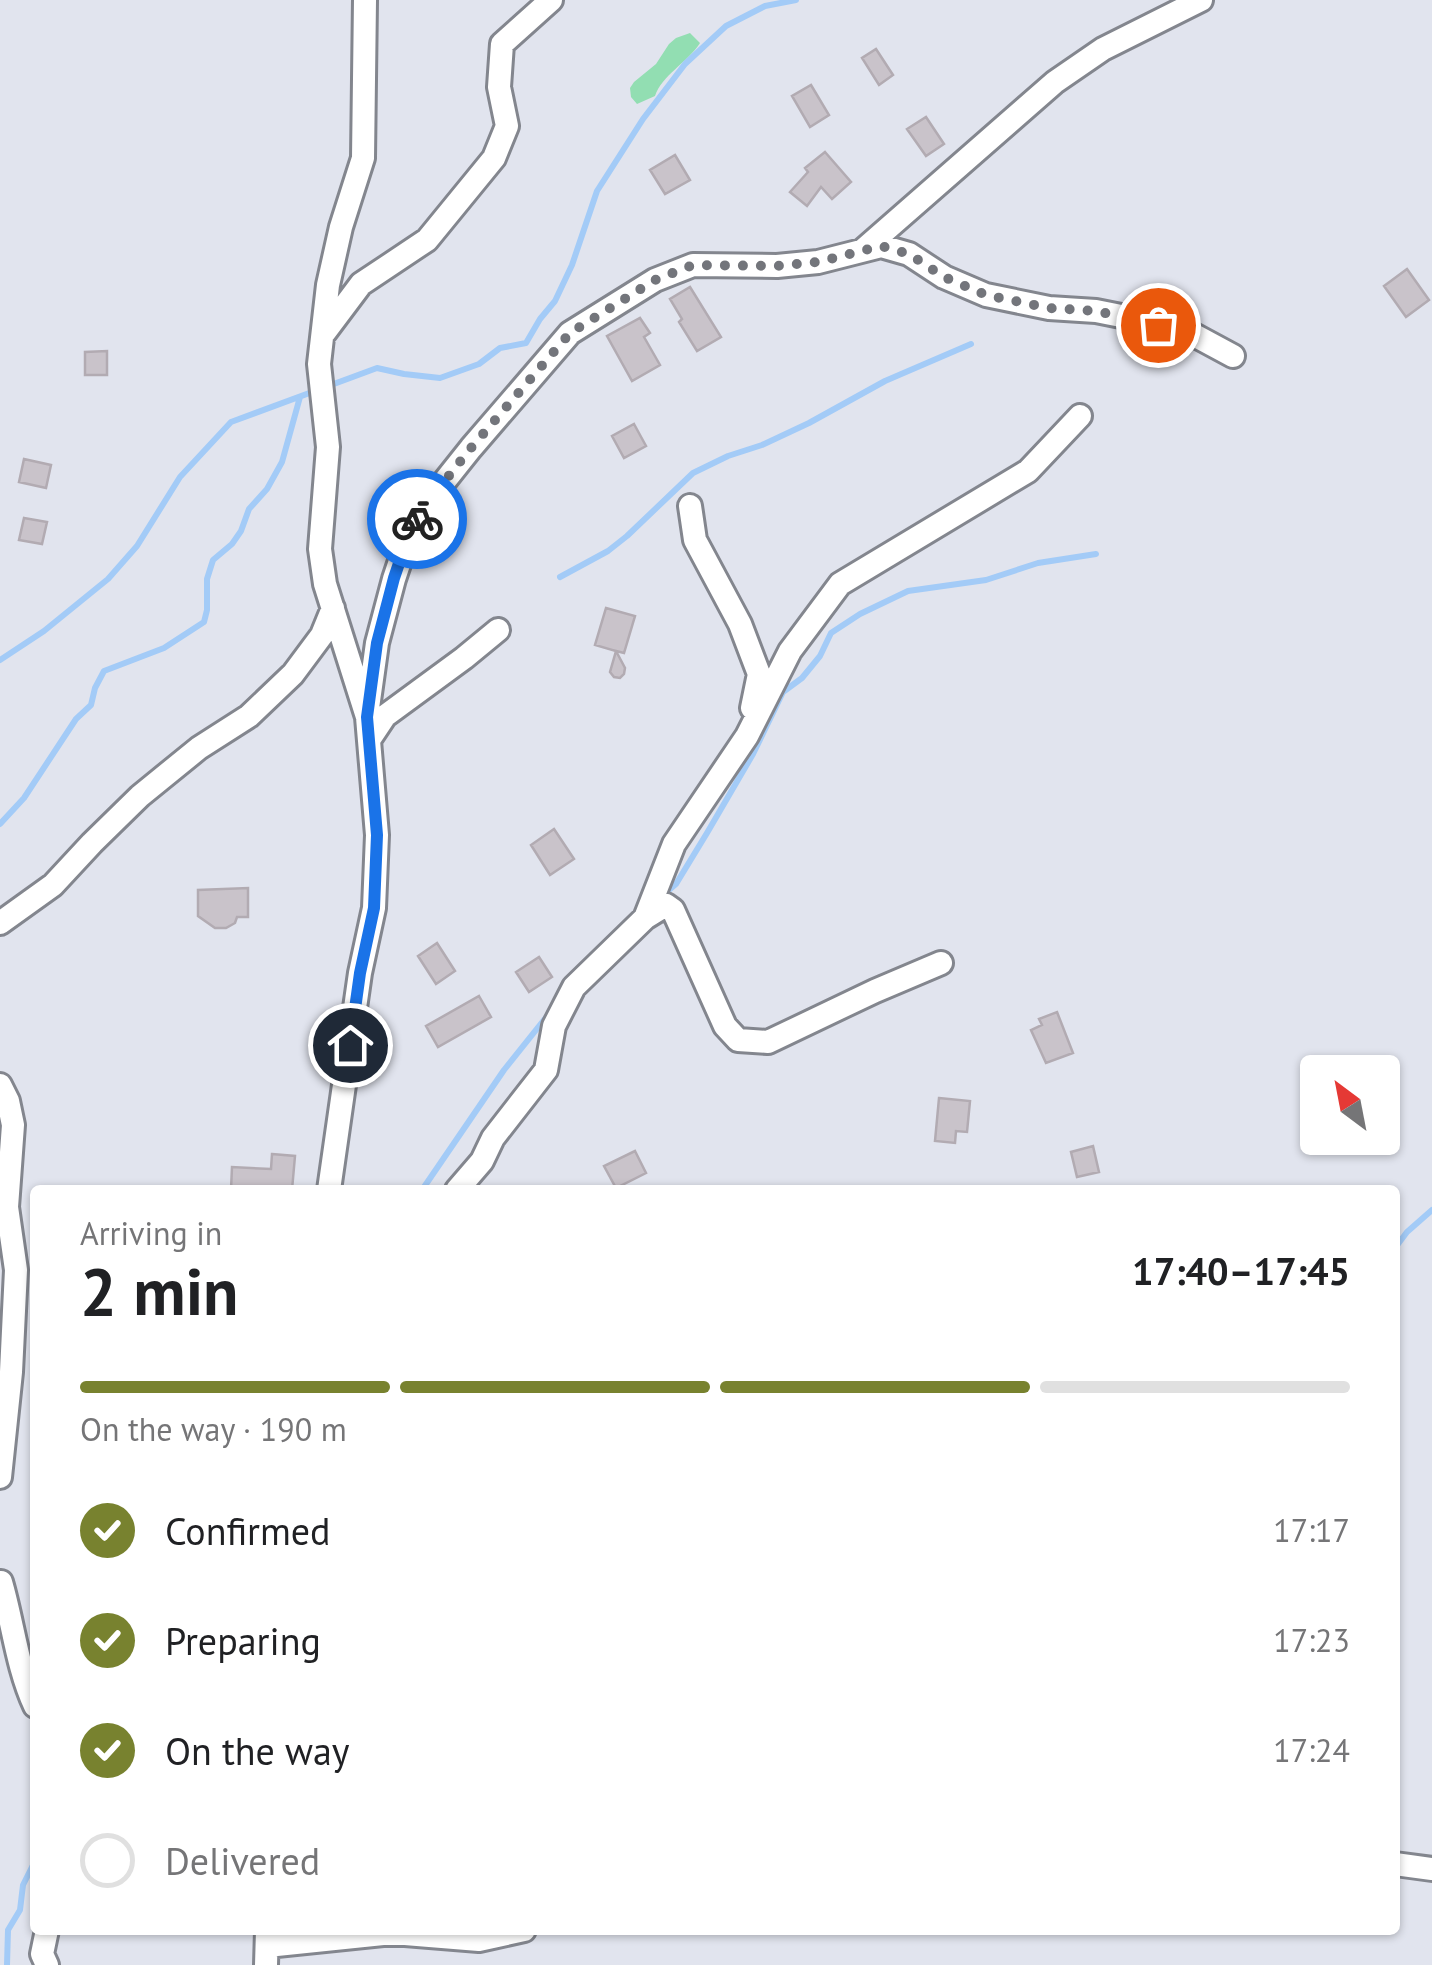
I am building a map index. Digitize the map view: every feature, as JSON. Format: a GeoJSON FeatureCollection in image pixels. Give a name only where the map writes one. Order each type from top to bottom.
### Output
{"type":"FeatureCollection","features":[{"type":"Feature","properties":{"kind":"street"},"geometry":{"type":"LineString","coordinates":[[365,0],[362,158],[328,285],[319,364],[328,447],[320,549],[325,584],[368,728]]}},
{"type":"Feature","properties":{"kind":"street"},"geometry":{"type":"LineString","coordinates":[[323,334],[361,284],[427,240],[494,158],[507,126],[499,87],[502,44],[552,0]]}},
{"type":"Feature","properties":{"kind":"street"},"geometry":{"type":"LineString","coordinates":[[863,250],[1055,82],[1103,49],[1201,0]]}},
{"type":"Feature","properties":{"kind":"street"},"geometry":{"type":"LineString","coordinates":[[330,1185],[360,973],[374,908],[377,835],[368,728],[377,643],[394,578],[409,534],[424,507],[570,333],[655,280],[693,265],[777,266],[818,262],[881,246],[909,254],[944,277],[986,295],[1180,328],[1233,356]]}},
{"type":"Feature","properties":{"kind":"street"},"geometry":{"type":"LineString","coordinates":[[645,918],[674,844],[747,736],[790,650],[840,584],[1028,471],[1080,416]]}},
{"type":"Feature","properties":{"kind":"street"},"geometry":{"type":"LineString","coordinates":[[690,506],[695,540],[740,624],[759,674],[747,736]]}},
{"type":"Feature","properties":{"kind":"street"},"geometry":{"type":"LineString","coordinates":[[0,924],[54,884],[140,796],[199,748],[249,716],[293,674],[322,635],[332,608]]}},
{"type":"Feature","properties":{"kind":"street"},"geometry":{"type":"LineString","coordinates":[[368,728],[498,630]]}},
{"type":"Feature","properties":{"kind":"street"},"geometry":{"type":"LineString","coordinates":[[461,1185],[546,1070],[554,1026],[574,987],[645,918],[666,905],[673,910],[725,1026],[738,1040],[768,1042],[941,963]]}},
{"type":"Feature","properties":{"kind":"street"},"geometry":{"type":"LineString","coordinates":[[0,1084],[13,1125],[7,1208],[16,1270],[0,1476]]}},
{"type":"Feature","properties":{"kind":"street"},"geometry":{"type":"LineString","coordinates":[[0,1340],[11,1364]]}},
{"type":"Feature","properties":{"kind":"street"},"geometry":{"type":"LineString","coordinates":[[0,1577],[18,1659],[30,1692]]}},
{"type":"Feature","properties":{"kind":"street"},"geometry":{"type":"LineString","coordinates":[[1400,1865],[1432,1869]]}},
{"type":"Feature","properties":{"kind":"street"},"geometry":{"type":"LineString","coordinates":[[47,1935],[42,1954],[47,1965]]}},
{"type":"Feature","properties":{"kind":"street"},"geometry":{"type":"LineString","coordinates":[[267,1947],[374,1935]]}},
{"type":"Feature","properties":{"kind":"street"},"geometry":{"type":"LineString","coordinates":[[399,1935],[480,1940],[502,1935]]}},
{"type":"Feature","properties":{"kind":"green space"},"geometry":{"type":"Polygon","coordinates":[[[690,33],[700,43],[655,96],[637,104],[631,97],[634,82],[656,64],[669,44],[690,33]]]}},
{"type":"Feature","properties":{"kind":"building"},"geometry":{"type":"Polygon","coordinates":[[[876,49],[893,75],[879,85],[862,58],[876,49]]]}},
{"type":"Feature","properties":{"kind":"building"},"geometry":{"type":"Polygon","coordinates":[[[811,85],[829,115],[810,127],[792,96],[811,85]]]}},
{"type":"Feature","properties":{"kind":"building"},"geometry":{"type":"Polygon","coordinates":[[[926,117],[944,144],[926,156],[907,129],[926,117]]]}},
{"type":"Feature","properties":{"kind":"building"},"geometry":{"type":"Polygon","coordinates":[[[825,152],[851,182],[832,199],[821,187],[807,206],[790,192],[808,172],[805,168],[825,152]]]}},
{"type":"Feature","properties":{"kind":"building"},"geometry":{"type":"Polygon","coordinates":[[[675,155],[690,180],[665,194],[650,170],[675,155]]]}},
{"type":"Feature","properties":{"kind":"building"},"geometry":{"type":"Polygon","coordinates":[[[1407,269],[1429,300],[1406,317],[1384,286],[1407,269]]]}},
{"type":"Feature","properties":{"kind":"building"},"geometry":{"type":"Polygon","coordinates":[[[690,287],[721,337],[697,351],[670,299],[690,287]]]}},
{"type":"Feature","properties":{"kind":"building"},"geometry":{"type":"Polygon","coordinates":[[[640,318],[650,333],[644,337],[660,365],[632,381],[607,336],[640,318]]]}},
{"type":"Feature","properties":{"kind":"building"},"geometry":{"type":"Polygon","coordinates":[[[107,351],[107,375],[85,375],[85,352],[107,351]]]}},
{"type":"Feature","properties":{"kind":"building"},"geometry":{"type":"Polygon","coordinates":[[[634,424],[646,446],[624,458],[612,436],[634,424]]]}},
{"type":"Feature","properties":{"kind":"building"},"geometry":{"type":"Polygon","coordinates":[[[24,459],[51,465],[46,488],[19,482],[24,459]]]}},
{"type":"Feature","properties":{"kind":"building"},"geometry":{"type":"Polygon","coordinates":[[[24,518],[47,522],[42,544],[19,540],[24,518]]]}},
{"type":"Feature","properties":{"kind":"building"},"geometry":{"type":"Polygon","coordinates":[[[606,608],[635,616],[624,653],[595,645],[606,608]]]}},
{"type":"Feature","properties":{"kind":"building"},"geometry":{"type":"Polygon","coordinates":[[[616,651],[625,668],[620,678],[610,672],[616,651]]]}},
{"type":"Feature","properties":{"kind":"building"},"geometry":{"type":"Polygon","coordinates":[[[554,829],[574,859],[550,875],[531,845],[554,829]]]}},
{"type":"Feature","properties":{"kind":"building"},"geometry":{"type":"Polygon","coordinates":[[[248,888],[248,917],[237,917],[226,928],[215,928],[198,916],[198,890],[248,888]]]}},
{"type":"Feature","properties":{"kind":"building"},"geometry":{"type":"Polygon","coordinates":[[[437,943],[455,971],[436,984],[418,956],[437,943]]]}},
{"type":"Feature","properties":{"kind":"building"},"geometry":{"type":"Polygon","coordinates":[[[539,957],[552,977],[529,992],[516,972],[539,957]]]}},
{"type":"Feature","properties":{"kind":"building"},"geometry":{"type":"Polygon","coordinates":[[[479,996],[491,1017],[438,1047],[426,1026],[479,996]]]}},
{"type":"Feature","properties":{"kind":"building"},"geometry":{"type":"Polygon","coordinates":[[[1057,1012],[1073,1053],[1046,1063],[1031,1030],[1042,1025],[1039,1019],[1057,1012]]]}},
{"type":"Feature","properties":{"kind":"building"},"geometry":{"type":"Polygon","coordinates":[[[939,1098],[970,1101],[967,1132],[956,1131],[955,1143],[935,1141],[939,1098]]]}},
{"type":"Feature","properties":{"kind":"building"},"geometry":{"type":"Polygon","coordinates":[[[1093,1146],[1099,1172],[1077,1177],[1071,1152],[1093,1146]]]}},
{"type":"Feature","properties":{"kind":"building"},"geometry":{"type":"Polygon","coordinates":[[[635,1151],[646,1173],[614,1185],[604,1166],[635,1151]]]}},
{"type":"Feature","properties":{"kind":"building"},"geometry":{"type":"Polygon","coordinates":[[[272,1154],[295,1156],[292,1185],[231,1185],[232,1167],[271,1169],[272,1154]]]}},
{"type":"Feature","properties":{"kind":"waterway"},"geometry":{"type":"LineString","coordinates":[[0,660],[44,631],[108,579],[137,546],[180,477],[231,422],[377,368],[440,378],[479,364],[500,348],[526,343],[555,301],[572,265],[597,191],[643,119],[685,64],[726,26],[765,6],[796,0]]}},
{"type":"Feature","properties":{"kind":"waterway"},"geometry":{"type":"LineString","coordinates":[[560,577],[608,551],[693,473],[762,445],[885,381],[971,344]]}},
{"type":"Feature","properties":{"kind":"waterway"},"geometry":{"type":"LineString","coordinates":[[0,824],[24,798],[76,719],[91,705],[104,671],[164,648],[204,622],[207,579],[213,560],[232,544],[249,509],[267,489],[282,462],[300,397]]}},
{"type":"Feature","properties":{"kind":"waterway"},"geometry":{"type":"LineString","coordinates":[[663,895],[676,884],[707,833],[753,754],[783,692],[802,678],[820,656],[831,633],[908,591],[986,580],[1038,563],[1096,554]]}},
{"type":"Feature","properties":{"kind":"waterway"},"geometry":{"type":"LineString","coordinates":[[425,1185],[504,1070],[548,1015]]}},
{"type":"Feature","properties":{"kind":"waterway"},"geometry":{"type":"LineString","coordinates":[[1400,1241],[1432,1210]]}},
{"type":"Feature","properties":{"kind":"waterway"},"geometry":{"type":"LineString","coordinates":[[7,1965],[8,1930],[20,1910],[23,1885],[30,1871]]}},
{"type":"Feature","properties":{"kind":"way so far"},"geometry":{"type":"LineString","coordinates":[[417,519],[471,448],[570,333],[655,280],[693,265],[777,266],[818,262],[881,246],[909,254],[944,277],[986,295],[1049,308],[1096,311],[1158,325]]}},
{"type":"Feature","properties":{"kind":"route"},"geometry":{"type":"LineString","coordinates":[[350,1045],[374,908],[377,835],[367,717],[377,643],[394,578],[417,519]]}}]}
